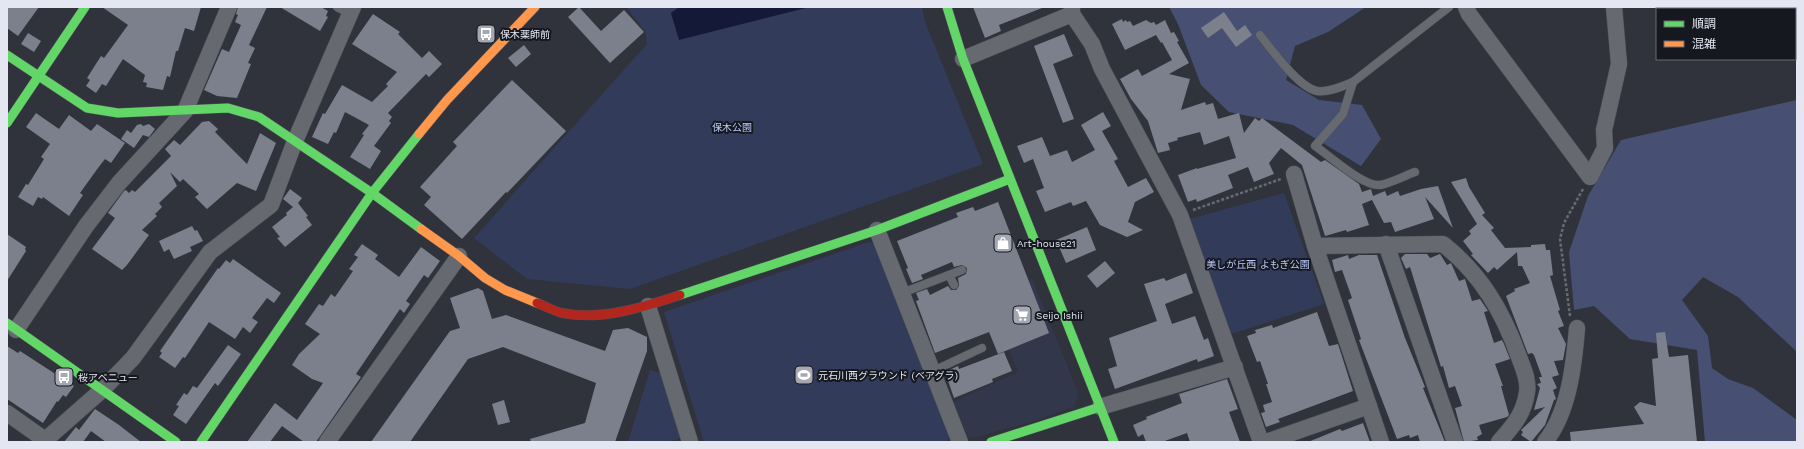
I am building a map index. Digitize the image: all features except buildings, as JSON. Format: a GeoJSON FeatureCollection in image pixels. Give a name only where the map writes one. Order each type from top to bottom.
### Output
{"type":"FeatureCollection","features":[{"type":"Feature","properties":{"kind":"street"},"geometry":{"type":"LineString","coordinates":[[7,123],[85,7]]}},
{"type":"Feature","properties":{"kind":"street"},"geometry":{"type":"LineString","coordinates":[[176,442],[12,326],[119,183],[185,111],[229,7]]}},
{"type":"Feature","properties":{"kind":"street"},"geometry":{"type":"LineString","coordinates":[[200,442],[372,194],[447,100],[535,7]]}},
{"type":"Feature","properties":{"kind":"street"},"geometry":{"type":"LineString","coordinates":[[946,7],[963,59],[1114,442]]}},
{"type":"Feature","properties":{"kind":"street"},"geometry":{"type":"LineString","coordinates":[[1466,7],[1468,14],[1590,177],[1605,148],[1604,130],[1619,64],[1614,7]]}},
{"type":"Feature","properties":{"kind":"street"},"geometry":{"type":"LineString","coordinates":[[7,413],[46,441],[102,390],[133,358],[210,252],[271,205],[346,9]]}},
{"type":"Feature","properties":{"kind":"street"},"geometry":{"type":"LineString","coordinates":[[963,59],[1072,11],[1092,44],[1102,70],[1180,215],[1261,442]]}},
{"type":"Feature","properties":{"kind":"street"},"geometry":{"type":"LineString","coordinates":[[7,55],[87,108],[118,113],[228,108],[259,117],[372,194],[459,256],[485,278],[505,290],[562,313],[594,315],[648,306],[877,230],[1010,179]]}},
{"type":"Feature","properties":{"kind":"street"},"geometry":{"type":"LineString","coordinates":[[1294,174],[1315,246],[1381,442]]}},
{"type":"Feature","properties":{"kind":"street"},"geometry":{"type":"LineString","coordinates":[[877,230],[960,442]]}},
{"type":"Feature","properties":{"kind":"street"},"geometry":{"type":"LineString","coordinates":[[1386,244],[1455,442]]}},
{"type":"Feature","properties":{"kind":"street"},"geometry":{"type":"LineString","coordinates":[[1315,246],[1443,244],[1459,256],[1498,306],[1508,327],[1526,379],[1527,392],[1520,417],[1499,442]]}},
{"type":"Feature","properties":{"kind":"street"},"geometry":{"type":"LineString","coordinates":[[327,442],[459,256]]}},
{"type":"Feature","properties":{"kind":"street"},"geometry":{"type":"LineString","coordinates":[[648,306],[690,442]]}},
{"type":"Feature","properties":{"kind":"street"},"geometry":{"type":"LineString","coordinates":[[1545,442],[1566,400],[1574,364],[1576,328]]}},
{"type":"Feature","properties":{"kind":"street"},"geometry":{"type":"LineString","coordinates":[[991,442],[1100,407],[1235,367]]}},
{"type":"Feature","properties":{"kind":"street"},"geometry":{"type":"LineString","coordinates":[[1266,442],[1368,406]]}},
{"type":"Feature","properties":{"kind":"lane"},"geometry":{"type":"LineString","coordinates":[[1260,35],[1293,74],[1306,86],[1317,91],[1336,88],[1353,82],[1449,7]]}},
{"type":"Feature","properties":{"kind":"lane"},"geometry":{"type":"LineString","coordinates":[[1353,82],[1343,114],[1315,146],[1356,176],[1370,183],[1380,185],[1415,172]]}},
{"type":"Feature","properties":{"kind":"lane"},"geometry":{"type":"LineString","coordinates":[[902,293],[962,270]]}},
{"type":"Feature","properties":{"kind":"lane"},"geometry":{"type":"LineString","coordinates":[[949,275],[954,285]]}},
{"type":"Feature","properties":{"kind":"lane"},"geometry":{"type":"LineString","coordinates":[[933,371],[982,348]]}},
{"type":"Feature","properties":{"kind":"path"},"geometry":{"type":"LineString","coordinates":[[1180,215],[1294,174]]}},
{"type":"Feature","properties":{"kind":"path"},"geometry":{"type":"LineString","coordinates":[[1576,328],[1570,321],[1560,239],[1564,223],[1590,177]]}},
{"type":"Feature","properties":{"kind":"shaded area"},"geometry":{"type":"Polygon","coordinates":[[[679,7],[810,7],[679,40],[671,13],[679,7]]]}},
{"type":"Feature","properties":{"kind":"shaded area"},"geometry":{"type":"Polygon","coordinates":[[[1169,7],[1366,7],[1328,32],[1295,46],[1286,80],[1319,100],[1362,105],[1381,139],[1361,166],[1293,125],[1229,112],[1201,85],[1178,24],[1169,7]]]}},
{"type":"Feature","properties":{"kind":"shaded area"},"geometry":{"type":"Polygon","coordinates":[[[1797,100],[1797,352],[1738,297],[1703,277],[1682,300],[1708,336],[1712,368],[1728,379],[1753,388],[1797,420],[1797,442],[1705,442],[1697,350],[1630,339],[1594,306],[1574,310],[1569,252],[1588,196],[1621,140],[1797,100]]]}},
{"type":"Feature","properties":{"kind":"shaded area"},"geometry":{"type":"Polygon","coordinates":[[[1032,278],[1079,395],[1073,407],[1034,421],[969,439],[953,402],[1018,372],[988,295],[1032,278]]]}},
{"type":"Feature","properties":{"kind":"green space","name":"保木公園"},"geometry":{"type":"Polygon","coordinates":[[[626,7],[922,7],[925,22],[983,164],[630,289],[527,279],[474,238],[647,44],[645,31],[626,7]]]}},
{"type":"Feature","properties":{"kind":"green space","name":"美しが丘西 よもぎ公園"},"geometry":{"type":"Polygon","coordinates":[[[1284,193],[1324,304],[1231,334],[1190,219],[1284,193]]]}},
{"type":"Feature","properties":{"kind":"green space","name":"元石川西グラウンド (ベアグラ)"},"geometry":{"type":"Polygon","coordinates":[[[869,242],[873,243],[950,437],[947,442],[704,442],[664,312],[869,242]]]}},
{"type":"Feature","properties":{"kind":"green space"},"geometry":{"type":"Polygon","coordinates":[[[650,370],[663,374],[681,438],[668,442],[628,442],[650,370]]]}},
{"type":"Feature","properties":{"kind":"traffic: fast"},"geometry":{"type":"LineString","coordinates":[[7,123],[85,7]]}},
{"type":"Feature","properties":{"kind":"traffic: fast"},"geometry":{"type":"LineString","coordinates":[[947,7],[963,59],[1114,442]]}},
{"type":"Feature","properties":{"kind":"traffic: fast"},"geometry":{"type":"LineString","coordinates":[[7,55],[87,108],[118,113],[228,108],[259,117],[372,193],[421,229]]}},
{"type":"Feature","properties":{"kind":"traffic: fast"},"geometry":{"type":"LineString","coordinates":[[201,442],[372,193],[419,134]]}},
{"type":"Feature","properties":{"kind":"traffic: fast"},"geometry":{"type":"LineString","coordinates":[[680,295],[877,230],[1010,179]]}},
{"type":"Feature","properties":{"kind":"traffic: fast"},"geometry":{"type":"LineString","coordinates":[[7,323],[176,442]]}},
{"type":"Feature","properties":{"kind":"traffic: fast"},"geometry":{"type":"LineString","coordinates":[[991,442],[1100,407]]}},
{"type":"Feature","properties":{"kind":"traffic: slow"},"geometry":{"type":"LineString","coordinates":[[419,134],[447,100],[535,7]]}},
{"type":"Feature","properties":{"kind":"traffic: slow"},"geometry":{"type":"LineString","coordinates":[[421,229],[459,256],[485,278],[505,290],[537,303]]}},
{"type":"Feature","properties":{"kind":"traffic: jam"},"geometry":{"type":"LineString","coordinates":[[537,303],[562,313],[592,315],[622,312],[680,295]]}},
{"type":"Feature","properties":{"kind":"place","name":"保木薬師前"},"geometry":{"type":"Point","coordinates":[486,34]}},
{"type":"Feature","properties":{"kind":"place","name":"Art-house21"},"geometry":{"type":"Point","coordinates":[1003,243]}},
{"type":"Feature","properties":{"kind":"place","name":"Seijo Ishii"},"geometry":{"type":"Point","coordinates":[1022,315]}},
{"type":"Feature","properties":{"kind":"place","name":"元石川西グラウンド (ベアグラ)"},"geometry":{"type":"Point","coordinates":[804,375]}},
{"type":"Feature","properties":{"kind":"place","name":"桜アベニュー"},"geometry":{"type":"Point","coordinates":[64,377]}}]}
